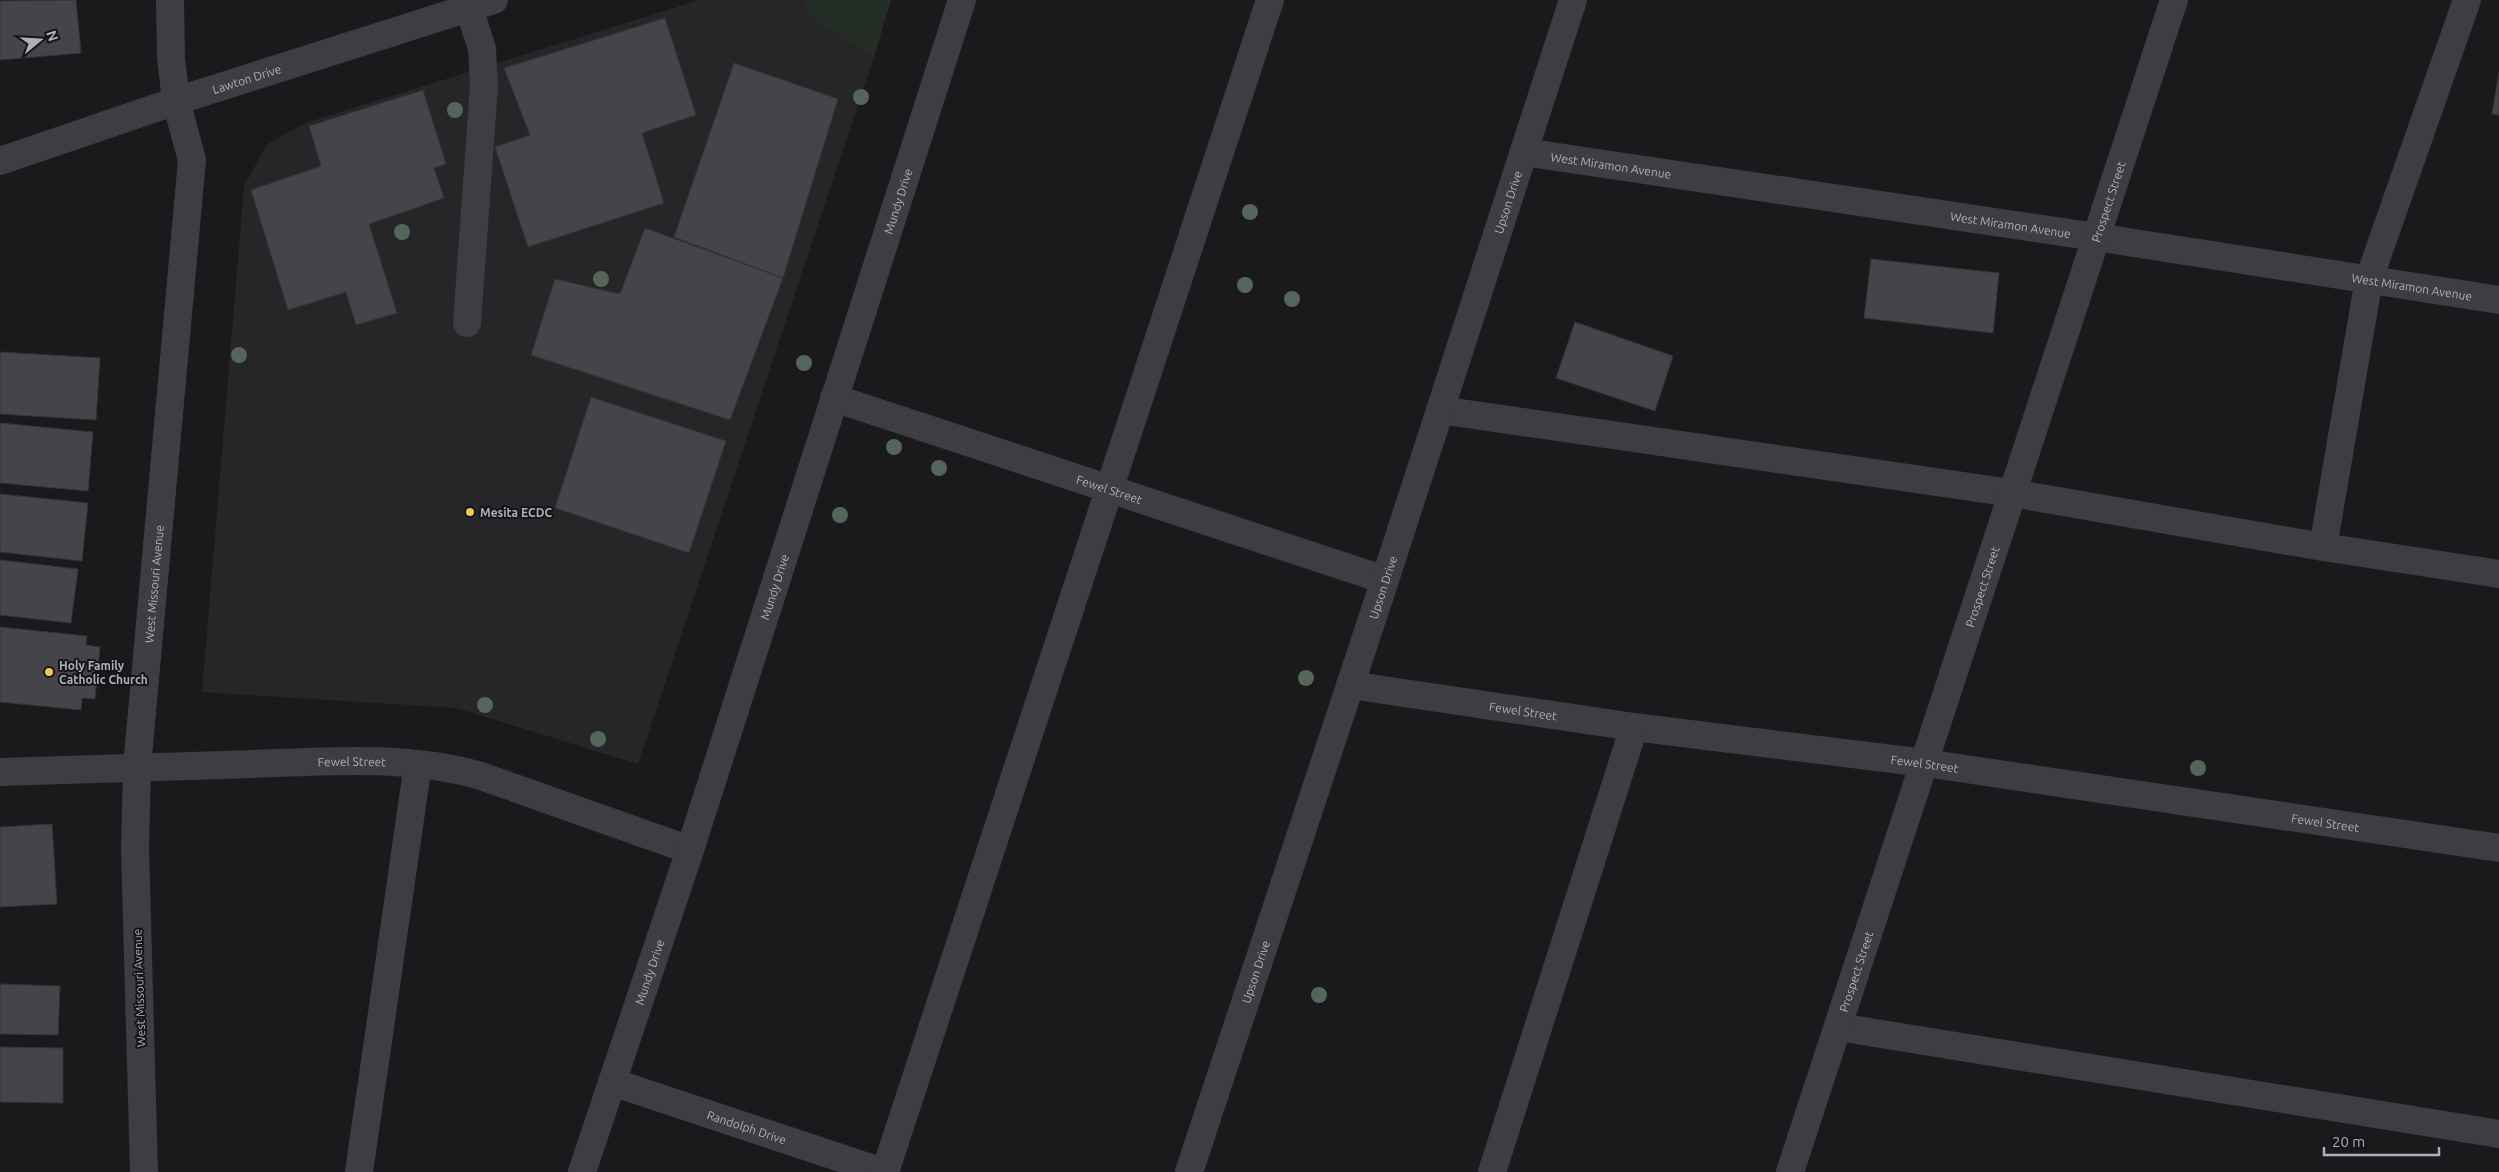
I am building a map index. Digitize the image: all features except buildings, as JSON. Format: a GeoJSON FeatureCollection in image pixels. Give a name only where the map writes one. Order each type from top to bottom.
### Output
{"type":"FeatureCollection","features":[{"type":"Feature","properties":{"kind":"street","name":"West Missouri Avenue"},"geometry":{"type":"LineString","coordinates":[[144,1172],[135,848],[137,767],[192,160],[176,101],[171,58],[170,0]]}},
{"type":"Feature","properties":{"kind":"street","name":"Mundy Drive"},"geometry":{"type":"LineString","coordinates":[[582,1172],[690,850],[962,0]]}},
{"type":"Feature","properties":{"kind":"street"},"geometry":{"type":"LineString","coordinates":[[884,1172],[1270,0]]}},
{"type":"Feature","properties":{"kind":"street","name":"Upson Drive"},"geometry":{"type":"LineString","coordinates":[[1193,1171],[1573,0]]}},
{"type":"Feature","properties":{"kind":"street","name":"Prospect Street"},"geometry":{"type":"LineString","coordinates":[[1790,1172],[2174,0]]}},
{"type":"Feature","properties":{"kind":"street"},"geometry":{"type":"LineString","coordinates":[[2323,546],[2369,279],[2467,0]]}},
{"type":"Feature","properties":{"kind":"street","name":"Lawton Drive"},"geometry":{"type":"LineString","coordinates":[[0,161],[176,101],[481,4]]}},
{"type":"Feature","properties":{"kind":"street"},"geometry":{"type":"LineString","coordinates":[[467,323],[484,86],[481,4]]}},
{"type":"Feature","properties":{"kind":"street","name":"West Miramon Avenue"},"geometry":{"type":"LineString","coordinates":[[1524,152],[2096,237],[2499,300]]}},
{"type":"Feature","properties":{"kind":"street","name":"Fewel Street"},"geometry":{"type":"LineString","coordinates":[[834,398],[1385,580]]}},
{"type":"Feature","properties":{"kind":"street"},"geometry":{"type":"LineString","coordinates":[[1440,410],[2012,493],[2499,574]]}},
{"type":"Feature","properties":{"kind":"street","name":"Fewel Street"},"geometry":{"type":"LineString","coordinates":[[1350,685],[1634,728],[1925,763],[2499,848]]}},
{"type":"Feature","properties":{"kind":"street"},"geometry":{"type":"LineString","coordinates":[[1492,1172],[1634,728]]}},
{"type":"Feature","properties":{"kind":"street","name":"Fewel Street"},"geometry":{"type":"LineString","coordinates":[[0,772],[355,760],[418,764],[461,770],[481,776],[690,850]]}},
{"type":"Feature","properties":{"kind":"street"},"geometry":{"type":"LineString","coordinates":[[359,1172],[418,764]]}},
{"type":"Feature","properties":{"kind":"street"},"geometry":{"type":"LineString","coordinates":[[1838,1027],[2499,1134]]}},
{"type":"Feature","properties":{"kind":"street","name":"Randolph Drive"},"geometry":{"type":"LineString","coordinates":[[612,1082],[884,1172]]}},
{"type":"Feature","properties":{"kind":"shaded area","name":"Mesita ECDC"},"geometry":{"type":"Polygon","coordinates":[[[699,0],[891,0],[874,57],[638,764],[456,708],[202,692],[244,187],[266,145],[305,123],[699,0]]]}},
{"type":"Feature","properties":{"kind":"shaded area"},"geometry":{"type":"Polygon","coordinates":[[[803,0],[891,0],[874,57],[815,22],[803,0]]]}},
{"type":"Feature","properties":{"kind":"place","name":"Mesita ECDC"},"geometry":{"type":"Point","coordinates":[470,512]}},
{"type":"Feature","properties":{"kind":"place","name":"Holy Family Catholic Church"},"geometry":{"type":"Point","coordinates":[49,672]}}]}
